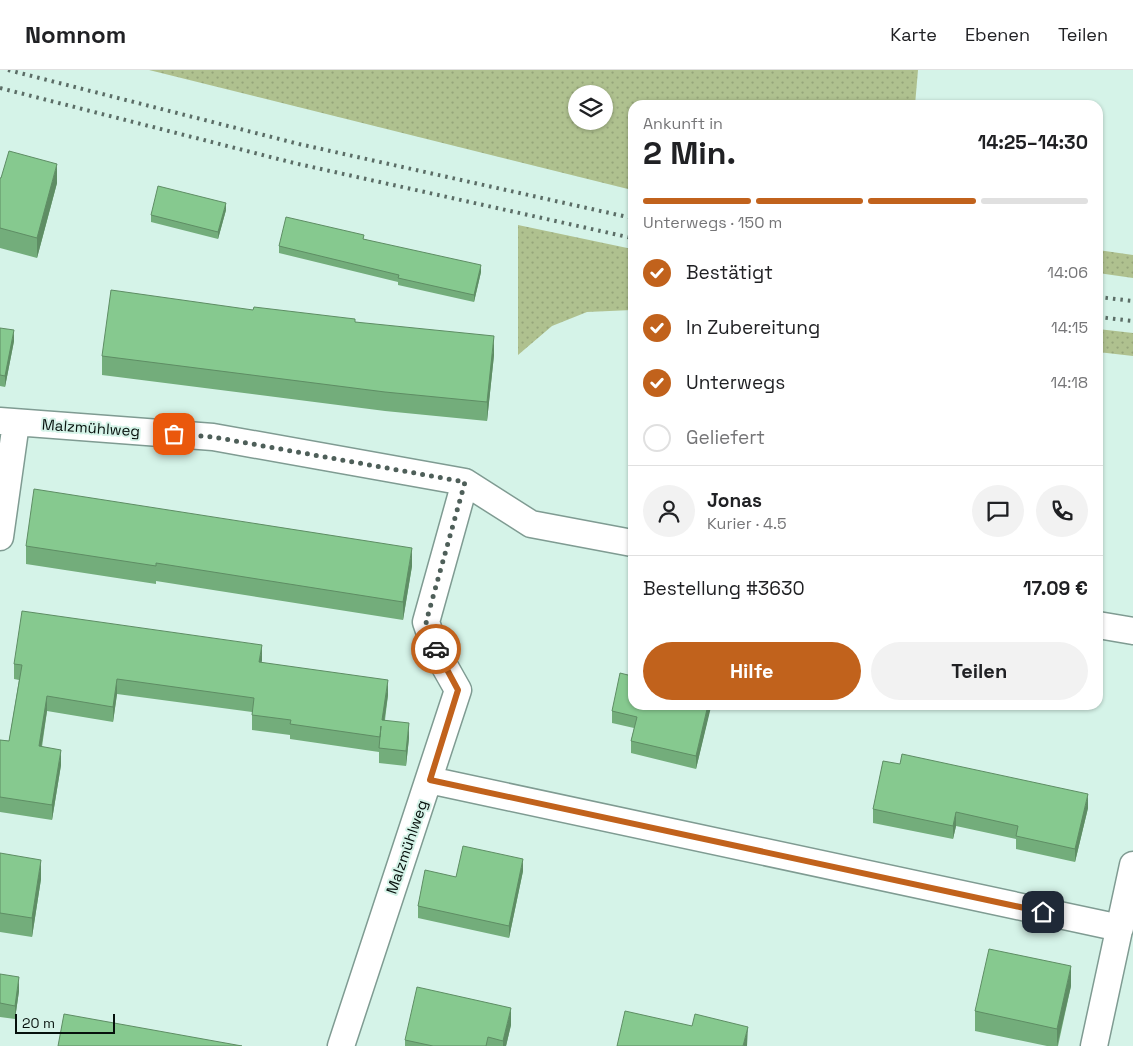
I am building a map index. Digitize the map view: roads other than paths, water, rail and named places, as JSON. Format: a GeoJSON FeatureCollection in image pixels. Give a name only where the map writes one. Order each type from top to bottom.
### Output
{"type":"FeatureCollection","features":[{"type":"Feature","properties":{"kind":"street","name":"Malzmühlweg"},"geometry":{"type":"LineString","coordinates":[[0,537],[8,422],[213,437],[465,482],[426,622],[436,651],[458,690],[341,1046]]}},
{"type":"Feature","properties":{"kind":"street"},"geometry":{"type":"LineString","coordinates":[[465,482],[531,524],[628,541]]}},
{"type":"Feature","properties":{"kind":"street"},"geometry":{"type":"LineString","coordinates":[[1103,626],[1133,631]]}},
{"type":"Feature","properties":{"kind":"street"},"geometry":{"type":"LineString","coordinates":[[430,780],[1126,922]]}},
{"type":"Feature","properties":{"kind":"street"},"geometry":{"type":"LineString","coordinates":[[1094,1046],[1126,922],[1133,865]]}},
{"type":"Feature","properties":{"kind":"railway"},"geometry":{"type":"LineString","coordinates":[[8,70],[299,144],[628,217]]}},
{"type":"Feature","properties":{"kind":"railway"},"geometry":{"type":"LineString","coordinates":[[0,88],[294,163],[628,237]]}},
{"type":"Feature","properties":{"kind":"railway"},"geometry":{"type":"LineString","coordinates":[[1103,298],[1133,301]]}},
{"type":"Feature","properties":{"kind":"railway"},"geometry":{"type":"LineString","coordinates":[[1103,318],[1133,321]]}}]}
